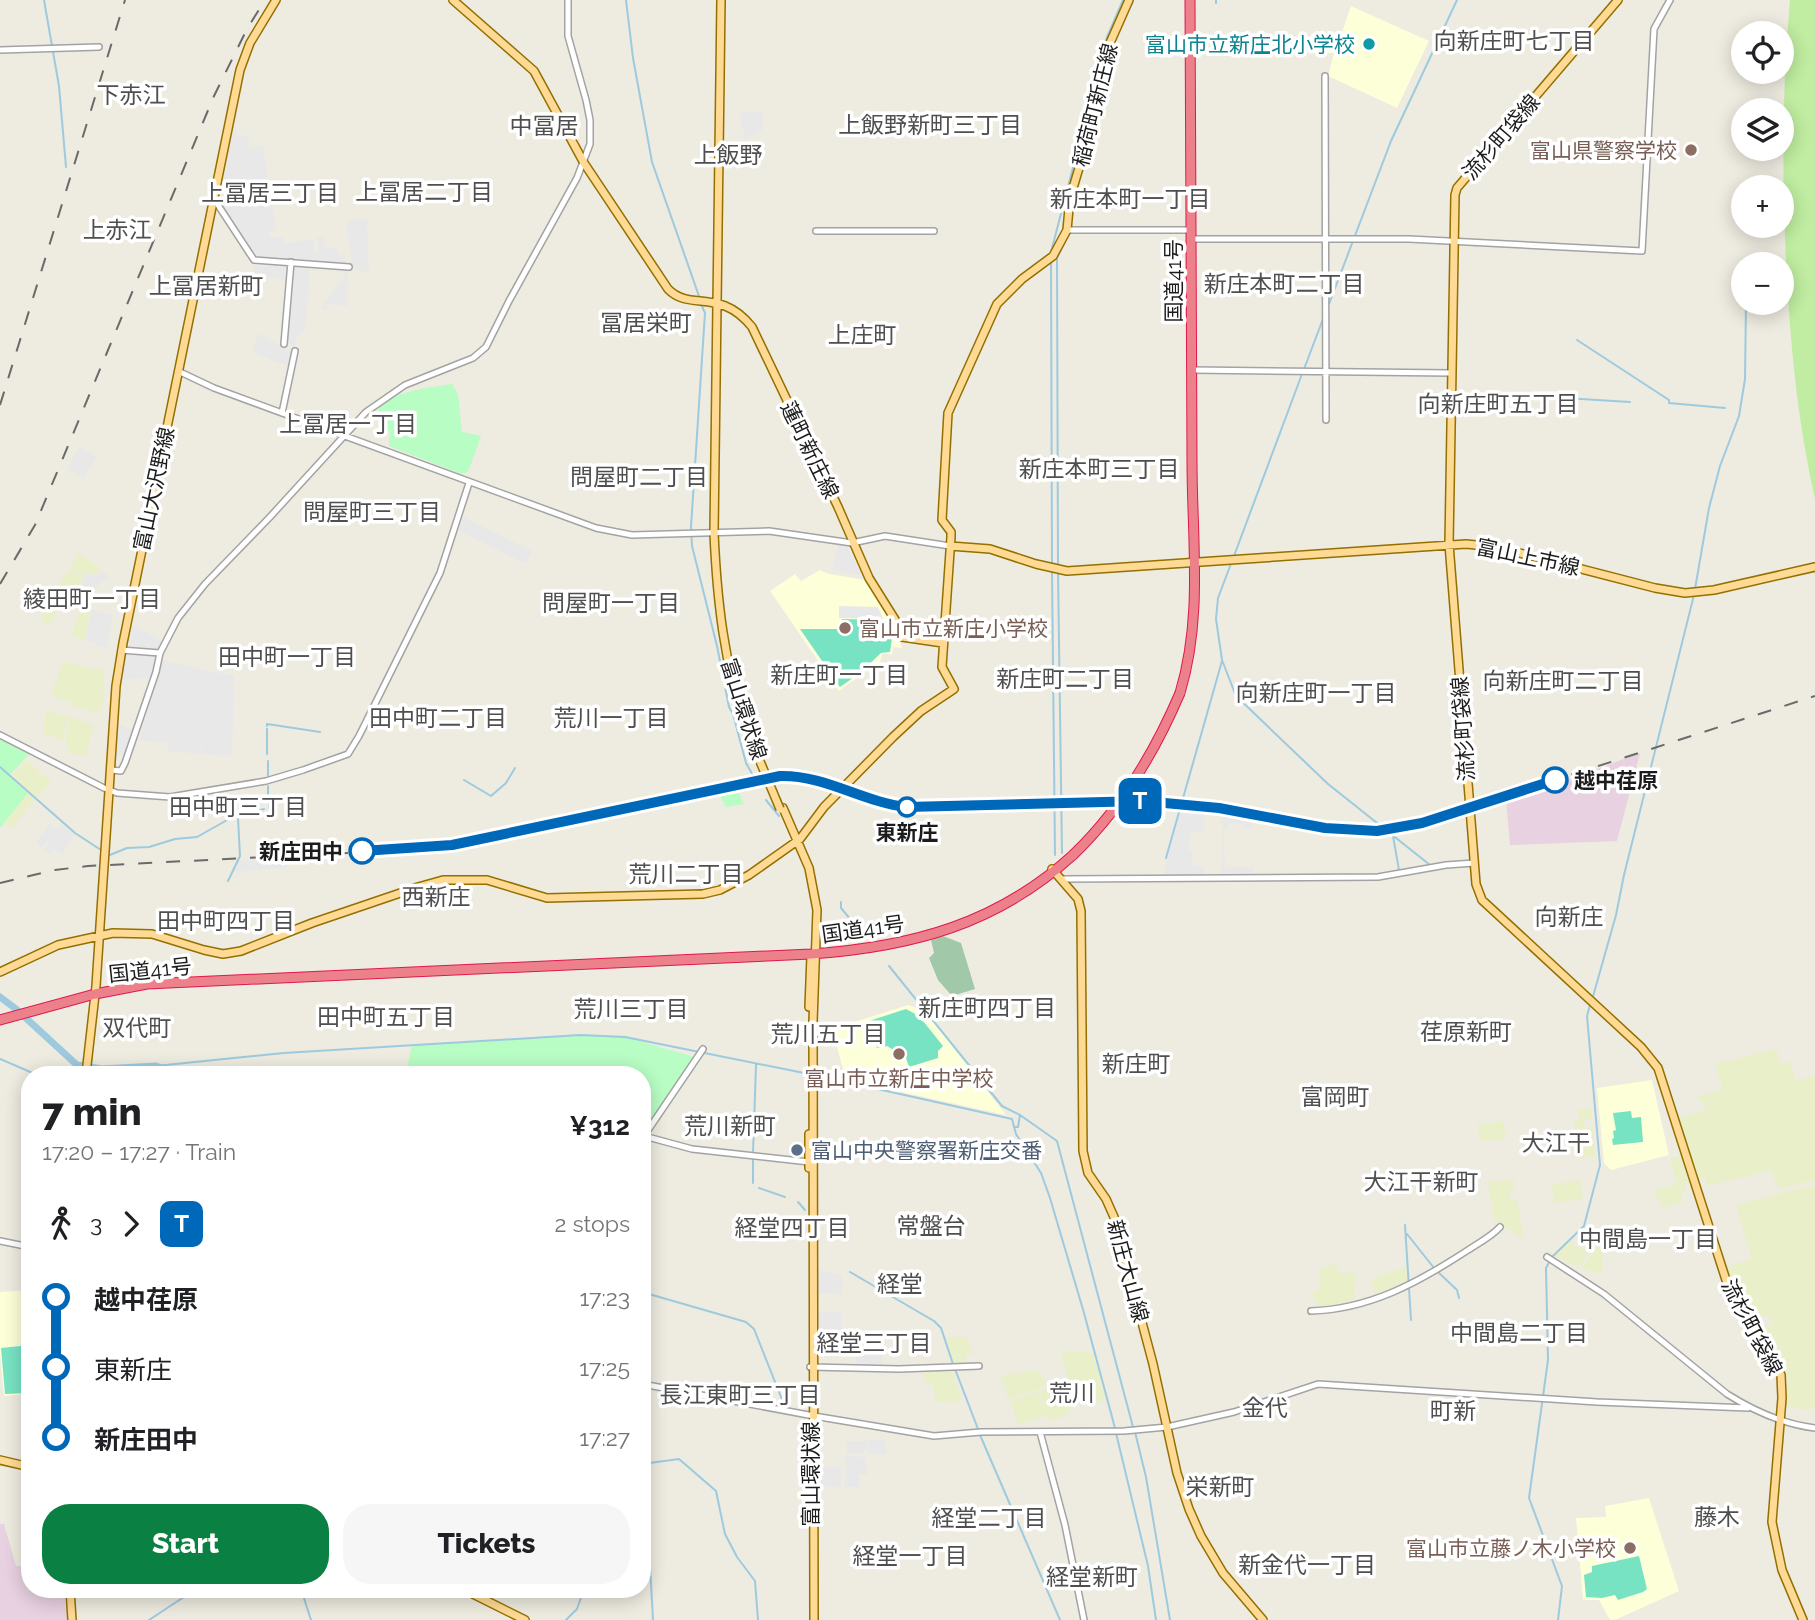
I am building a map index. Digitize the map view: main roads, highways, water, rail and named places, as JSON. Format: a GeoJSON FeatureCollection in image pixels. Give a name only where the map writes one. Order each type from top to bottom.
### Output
{"type":"FeatureCollection","features":[{"type":"Feature","properties":{"kind":"highway","name":"国道41号"},"geometry":{"type":"LineString","coordinates":[[0,1020],[95,994],[147,984],[307,977],[385,970],[814,951],[886,941],[950,925],[996,905],[1053,870],[1072,854],[1107,820],[1137,778],[1171,714],[1188,664],[1194,630],[1190,0]]}},
{"type":"Feature","properties":{"kind":"main road","name":"富山大沢野線"},"geometry":{"type":"LineString","coordinates":[[87,1066],[121,650],[240,70],[250,43],[276,0]]}},
{"type":"Feature","properties":{"kind":"main road","name":"蓮町新庄線"},"geometry":{"type":"LineString","coordinates":[[453,0],[534,71],[584,163],[668,289],[680,297],[719,303],[743,316],[752,327],[838,506],[852,543],[876,590],[899,626],[902,637],[943,643]]}},
{"type":"Feature","properties":{"kind":"main road","name":"富山環状線"},"geometry":{"type":"LineString","coordinates":[[723,0],[716,587],[722,640],[748,727],[796,842],[811,896],[814,951],[812,1620]]}},
{"type":"Feature","properties":{"kind":"main road","name":"稲荷町新庄線"},"geometry":{"type":"LineString","coordinates":[[950,546],[951,532],[942,520],[948,413],[997,304],[1022,279],[1053,256],[1068,230],[1070,198],[1102,91],[1110,43],[1129,0]]}},
{"type":"Feature","properties":{"kind":"main road","name":"流杉町袋線"},"geometry":{"type":"LineString","coordinates":[[1618,0],[1457,188],[1455,195],[1449,544],[1476,889],[1482,900],[1641,1047],[1658,1068],[1726,1280],[1778,1368],[1782,1384],[1772,1522],[1782,1570],[1803,1620]]}},
{"type":"Feature","properties":{"kind":"main road","name":"富山上市線"},"geometry":{"type":"LineString","coordinates":[[1193,562],[1449,544],[1496,547],[1655,588],[1685,593],[1714,590],[1815,567]]}},
{"type":"Feature","properties":{"kind":"main road"},"geometry":{"type":"LineString","coordinates":[[0,972],[51,948],[114,933],[144,933],[223,954],[241,951],[312,923],[443,880],[487,880],[547,898],[703,894],[720,890],[740,880],[796,842],[806,833],[824,807],[893,737],[921,711],[954,688],[942,667],[950,546],[990,549],[1055,569],[1087,570],[1193,562]]}},
{"type":"Feature","properties":{"kind":"main road","name":"新庄大山線"},"geometry":{"type":"LineString","coordinates":[[1053,870],[1078,899],[1081,911],[1082,1123],[1087,1173],[1106,1199],[1114,1216],[1177,1473],[1200,1536],[1229,1581],[1263,1620]]}},
{"type":"Feature","properties":{"kind":"main road","name":"富山環状線"},"geometry":{"type":"LineString","coordinates":[[812,1074],[809,1162],[812,1367]]}},
{"type":"Feature","properties":{"kind":"main road"},"geometry":{"type":"LineString","coordinates":[[0,1460],[21,1465]]}},
{"type":"Feature","properties":{"kind":"main road"},"geometry":{"type":"LineString","coordinates":[[71,1598],[72,1620]]}},
{"type":"Feature","properties":{"kind":"main road"},"geometry":{"type":"LineString","coordinates":[[481,1598],[525,1620]]}},
{"type":"Feature","properties":{"kind":"waterway"},"geometry":{"type":"LineString","coordinates":[[44,0],[59,86],[66,167]]}},
{"type":"Feature","properties":{"kind":"waterway"},"geometry":{"type":"LineString","coordinates":[[626,0],[633,58],[652,162],[700,299]]}},
{"type":"Feature","properties":{"kind":"waterway"},"geometry":{"type":"LineString","coordinates":[[1051,252],[1107,37],[1123,0]]}},
{"type":"Feature","properties":{"kind":"waterway"},"geometry":{"type":"LineString","coordinates":[[1329,304],[1391,141],[1457,0]]}},
{"type":"Feature","properties":{"kind":"waterway"},"geometry":{"type":"LineString","coordinates":[[1085,160],[1091,139]]}},
{"type":"Feature","properties":{"kind":"waterway"},"geometry":{"type":"LineString","coordinates":[[1058,565],[1057,258],[1064,243]]}},
{"type":"Feature","properties":{"kind":"waterway"},"geometry":{"type":"LineString","coordinates":[[1051,261],[1052,563]]}},
{"type":"Feature","properties":{"kind":"waterway"},"geometry":{"type":"LineString","coordinates":[[701,304],[705,313],[692,546],[729,707],[746,763],[755,779]]}},
{"type":"Feature","properties":{"kind":"waterway"},"geometry":{"type":"LineString","coordinates":[[1695,589],[1709,508],[1720,466],[1739,416],[1745,379],[1746,315]]}},
{"type":"Feature","properties":{"kind":"waterway"},"geometry":{"type":"LineString","coordinates":[[1304,369],[1323,319]]}},
{"type":"Feature","properties":{"kind":"waterway"},"geometry":{"type":"LineString","coordinates":[[1577,340],[1669,400],[1669,403],[1725,408]]}},
{"type":"Feature","properties":{"kind":"waterway"},"geometry":{"type":"LineString","coordinates":[[1234,556],[1302,374]]}},
{"type":"Feature","properties":{"kind":"waterway"},"geometry":{"type":"LineString","coordinates":[[1514,395],[1630,402]]}},
{"type":"Feature","properties":{"kind":"waterway"},"geometry":{"type":"LineString","coordinates":[[1232,561],[1218,598],[1216,619],[1222,660],[1236,696],[1328,784],[1430,865]]}},
{"type":"Feature","properties":{"kind":"waterway"},"geometry":{"type":"LineString","coordinates":[[1052,569],[1055,855]]}},
{"type":"Feature","properties":{"kind":"waterway"},"geometry":{"type":"LineString","coordinates":[[1058,571],[1062,853]]}},
{"type":"Feature","properties":{"kind":"waterway"},"geometry":{"type":"LineString","coordinates":[[1592,1000],[1616,915],[1694,595]]}},
{"type":"Feature","properties":{"kind":"waterway"},"geometry":{"type":"LineString","coordinates":[[1166,858],[1222,661]]}},
{"type":"Feature","properties":{"kind":"waterway"},"geometry":{"type":"LineString","coordinates":[[267,726],[320,732]]}},
{"type":"Feature","properties":{"kind":"waterway"},"geometry":{"type":"LineString","coordinates":[[267,729],[267,754]]}},
{"type":"Feature","properties":{"kind":"waterway"},"geometry":{"type":"LineString","coordinates":[[268,761],[268,776]]}},
{"type":"Feature","properties":{"kind":"waterway"},"geometry":{"type":"LineString","coordinates":[[0,767],[75,833],[101,850]]}},
{"type":"Feature","properties":{"kind":"waterway"},"geometry":{"type":"LineString","coordinates":[[464,780],[491,796],[506,783],[515,768]]}},
{"type":"Feature","properties":{"kind":"waterway"},"geometry":{"type":"LineString","coordinates":[[268,786],[268,795]]}},
{"type":"Feature","properties":{"kind":"waterway"},"geometry":{"type":"LineString","coordinates":[[766,800],[779,816]]}},
{"type":"Feature","properties":{"kind":"waterway"},"geometry":{"type":"LineString","coordinates":[[269,801],[269,808]]}},
{"type":"Feature","properties":{"kind":"waterway"},"geometry":{"type":"LineString","coordinates":[[110,855],[127,848],[149,847],[175,839],[197,837],[229,819],[264,809]]}},
{"type":"Feature","properties":{"kind":"waterway"},"geometry":{"type":"LineString","coordinates":[[228,881],[240,856],[238,818]]}},
{"type":"Feature","properties":{"kind":"waterway"},"geometry":{"type":"LineString","coordinates":[[1393,836],[1399,870]]}},
{"type":"Feature","properties":{"kind":"waterway"},"geometry":{"type":"LineString","coordinates":[[841,902],[841,908],[860,931]]}},
{"type":"Feature","properties":{"kind":"waterway"},"geometry":{"type":"LineString","coordinates":[[889,966],[1002,1106],[1020,1115],[1018,1127],[1014,1127]]}},
{"type":"Feature","properties":{"kind":"waterway"},"geometry":{"type":"LineString","coordinates":[[0,997],[77,1065],[83,1066]]}},
{"type":"Feature","properties":{"kind":"waterway"},"geometry":{"type":"LineString","coordinates":[[1558,1620],[1562,1586],[1529,1498],[1548,1360],[1546,1268],[1552,1257],[1584,1226],[1600,1165],[1587,1016],[1590,1005]]}},
{"type":"Feature","properties":{"kind":"waterway"},"geometry":{"type":"LineString","coordinates":[[156,1066],[284,1053],[580,1035],[625,1037],[809,1074]]}},
{"type":"Feature","properties":{"kind":"waterway"},"geometry":{"type":"LineString","coordinates":[[0,1059],[21,1068]]}},
{"type":"Feature","properties":{"kind":"waterway"},"geometry":{"type":"LineString","coordinates":[[753,1153],[756,1065]]}},
{"type":"Feature","properties":{"kind":"waterway"},"geometry":{"type":"LineString","coordinates":[[815,1075],[1012,1119],[1016,1134],[1041,1173],[1050,1198],[1115,1428]]}},
{"type":"Feature","properties":{"kind":"waterway"},"geometry":{"type":"LineString","coordinates":[[1020,1115],[1057,1141],[1133,1427]]}},
{"type":"Feature","properties":{"kind":"waterway"},"geometry":{"type":"LineString","coordinates":[[753,1159],[753,1183]]}},
{"type":"Feature","properties":{"kind":"waterway"},"geometry":{"type":"LineString","coordinates":[[759,1188],[785,1197]]}},
{"type":"Feature","properties":{"kind":"waterway"},"geometry":{"type":"LineString","coordinates":[[798,1202],[805,1210]]}},
{"type":"Feature","properties":{"kind":"waterway"},"geometry":{"type":"LineString","coordinates":[[1405,1225],[1411,1320]]}},
{"type":"Feature","properties":{"kind":"waterway"},"geometry":{"type":"LineString","coordinates":[[1407,1234],[1434,1268]]}},
{"type":"Feature","properties":{"kind":"waterway"},"geometry":{"type":"LineString","coordinates":[[850,1272],[934,1321],[941,1328],[953,1364]]}},
{"type":"Feature","properties":{"kind":"waterway"},"geometry":{"type":"LineString","coordinates":[[1438,1272],[1457,1290],[1459,1298]]}},
{"type":"Feature","properties":{"kind":"waterway"},"geometry":{"type":"LineString","coordinates":[[651,1295],[746,1322],[754,1329],[785,1407]]}},
{"type":"Feature","properties":{"kind":"waterway"},"geometry":{"type":"LineString","coordinates":[[955,1369],[978,1429]]}},
{"type":"Feature","properties":{"kind":"waterway"},"geometry":{"type":"LineString","coordinates":[[1135,1432],[1146,1477],[1170,1620]]}},
{"type":"Feature","properties":{"kind":"waterway"},"geometry":{"type":"LineString","coordinates":[[1116,1433],[1148,1566],[1156,1620]]}},
{"type":"Feature","properties":{"kind":"waterway"},"geometry":{"type":"LineString","coordinates":[[980,1435],[1060,1620]]}},
{"type":"Feature","properties":{"kind":"waterway"},"geometry":{"type":"LineString","coordinates":[[651,1463],[679,1459],[716,1491],[725,1534],[737,1557],[755,1581],[758,1620]]}},
{"type":"Feature","properties":{"kind":"waterway"},"geometry":{"type":"LineString","coordinates":[[651,1584],[653,1620]]}},
{"type":"Feature","properties":{"kind":"waterway"},"geometry":{"type":"LineString","coordinates":[[149,1620],[182,1598]]}},
{"type":"Feature","properties":{"kind":"waterway"},"geometry":{"type":"LineString","coordinates":[[304,1598],[311,1620]]}},
{"type":"Feature","properties":{"kind":"waterway"},"geometry":{"type":"LineString","coordinates":[[566,1620],[577,1609],[581,1598]]}},
{"type":"Feature","properties":{"kind":"railway"},"geometry":{"type":"LineString","coordinates":[[0,405],[125,0]]}},
{"type":"Feature","properties":{"kind":"railway"},"geometry":{"type":"LineString","coordinates":[[0,584],[35,525],[214,96],[247,29],[265,0]]}},
{"type":"Feature","properties":{"kind":"railway"},"geometry":{"type":"LineString","coordinates":[[0,883],[55,870],[88,866],[406,850],[452,845],[780,776],[813,779],[874,800],[907,807],[1143,801],[1219,808],[1341,830],[1377,831],[1422,823],[1815,696]]}},
{"type":"Feature","properties":{"kind":"train","name":"T"},"geometry":{"type":"LineString","coordinates":[[362,851],[452,845],[780,776],[812,778],[875,801],[907,807],[1143,801],[1219,808],[1325,828],[1357,831],[1395,829],[1422,823],[1555,780]]}},
{"type":"Feature","properties":{"kind":"place","name":"富山市立新庄北小学校"},"geometry":{"type":"Point","coordinates":[1369,44]}},
{"type":"Feature","properties":{"kind":"place","name":"富山県警察学校"},"geometry":{"type":"Point","coordinates":[1691,150]}},
{"type":"Feature","properties":{"kind":"place","name":"富山市立新庄小学校"},"geometry":{"type":"Point","coordinates":[845,628]}},
{"type":"Feature","properties":{"kind":"place","name":"越中荏原"},"geometry":{"type":"Point","coordinates":[1555,780]}},
{"type":"Feature","properties":{"kind":"place","name":"東新庄"},"geometry":{"type":"Point","coordinates":[907,807]}},
{"type":"Feature","properties":{"kind":"place","name":"新庄田中"},"geometry":{"type":"Point","coordinates":[362,851]}},
{"type":"Feature","properties":{"kind":"place","name":"富山市立新庄中学校"},"geometry":{"type":"Point","coordinates":[899,1054]}},
{"type":"Feature","properties":{"kind":"place","name":"富山中央警察署新庄交番"},"geometry":{"type":"Point","coordinates":[797,1150]}},
{"type":"Feature","properties":{"kind":"place","name":"富山市立藤ノ木小学校"},"geometry":{"type":"Point","coordinates":[1630,1548]}},
{"type":"Feature","properties":{"kind":"district","name":"向新庄町七丁目"},"geometry":{"type":"Point","coordinates":[1514,40]}},
{"type":"Feature","properties":{"kind":"district","name":"下赤江"},"geometry":{"type":"Point","coordinates":[131,94]}},
{"type":"Feature","properties":{"kind":"district","name":"上飯野新町三丁目"},"geometry":{"type":"Point","coordinates":[930,124]}},
{"type":"Feature","properties":{"kind":"district","name":"中冨居"},"geometry":{"type":"Point","coordinates":[544,125]}},
{"type":"Feature","properties":{"kind":"district","name":"上飯野"},"geometry":{"type":"Point","coordinates":[728,154]}},
{"type":"Feature","properties":{"kind":"district","name":"上冨居二丁目"},"geometry":{"type":"Point","coordinates":[424,191]}},
{"type":"Feature","properties":{"kind":"district","name":"上冨居三丁目"},"geometry":{"type":"Point","coordinates":[270,192]}},
{"type":"Feature","properties":{"kind":"district","name":"新庄本町一丁目"},"geometry":{"type":"Point","coordinates":[1130,198]}},
{"type":"Feature","properties":{"kind":"district","name":"上赤江"},"geometry":{"type":"Point","coordinates":[117,229]}},
{"type":"Feature","properties":{"kind":"district","name":"新庄本町二丁目"},"geometry":{"type":"Point","coordinates":[1284,283]}},
{"type":"Feature","properties":{"kind":"district","name":"上冨居新町"},"geometry":{"type":"Point","coordinates":[206,285]}},
{"type":"Feature","properties":{"kind":"district","name":"冨居栄町"},"geometry":{"type":"Point","coordinates":[646,322]}},
{"type":"Feature","properties":{"kind":"district","name":"上庄町"},"geometry":{"type":"Point","coordinates":[862,334]}},
{"type":"Feature","properties":{"kind":"district","name":"向新庄町五丁目"},"geometry":{"type":"Point","coordinates":[1498,403]}},
{"type":"Feature","properties":{"kind":"district","name":"上冨居一丁目"},"geometry":{"type":"Point","coordinates":[348,423]}},
{"type":"Feature","properties":{"kind":"district","name":"新庄本町三丁目"},"geometry":{"type":"Point","coordinates":[1099,468]}},
{"type":"Feature","properties":{"kind":"district","name":"問屋町二丁目"},"geometry":{"type":"Point","coordinates":[639,476]}},
{"type":"Feature","properties":{"kind":"district","name":"問屋町三丁目"},"geometry":{"type":"Point","coordinates":[372,511]}},
{"type":"Feature","properties":{"kind":"district","name":"綾田町一丁目"},"geometry":{"type":"Point","coordinates":[92,598]}},
{"type":"Feature","properties":{"kind":"district","name":"問屋町一丁目"},"geometry":{"type":"Point","coordinates":[611,602]}},
{"type":"Feature","properties":{"kind":"district","name":"田中町一丁目"},"geometry":{"type":"Point","coordinates":[287,656]}},
{"type":"Feature","properties":{"kind":"district","name":"新庄町一丁目"},"geometry":{"type":"Point","coordinates":[839,674]}},
{"type":"Feature","properties":{"kind":"district","name":"新庄町二丁目"},"geometry":{"type":"Point","coordinates":[1065,678]}},
{"type":"Feature","properties":{"kind":"district","name":"向新庄町二丁目"},"geometry":{"type":"Point","coordinates":[1563,680]}},
{"type":"Feature","properties":{"kind":"district","name":"向新庄町一丁目"},"geometry":{"type":"Point","coordinates":[1316,692]}},
{"type":"Feature","properties":{"kind":"district","name":"田中町二丁目"},"geometry":{"type":"Point","coordinates":[438,717]}},
{"type":"Feature","properties":{"kind":"district","name":"荒川一丁目"},"geometry":{"type":"Point","coordinates":[611,717]}},
{"type":"Feature","properties":{"kind":"district","name":"田中町三丁目"},"geometry":{"type":"Point","coordinates":[238,806]}},
{"type":"Feature","properties":{"kind":"district","name":"荒川二丁目"},"geometry":{"type":"Point","coordinates":[686,873]}},
{"type":"Feature","properties":{"kind":"district","name":"西新庄"},"geometry":{"type":"Point","coordinates":[436,896]}},
{"type":"Feature","properties":{"kind":"district","name":"向新庄"},"geometry":{"type":"Point","coordinates":[1569,916]}},
{"type":"Feature","properties":{"kind":"district","name":"田中町四丁目"},"geometry":{"type":"Point","coordinates":[226,920]}},
{"type":"Feature","properties":{"kind":"district","name":"新庄町四丁目"},"geometry":{"type":"Point","coordinates":[987,1007]}},
{"type":"Feature","properties":{"kind":"district","name":"荒川三丁目"},"geometry":{"type":"Point","coordinates":[631,1008]}},
{"type":"Feature","properties":{"kind":"district","name":"田中町五丁目"},"geometry":{"type":"Point","coordinates":[386,1016]}},
{"type":"Feature","properties":{"kind":"district","name":"双代町"},"geometry":{"type":"Point","coordinates":[137,1027]}},
{"type":"Feature","properties":{"kind":"district","name":"荏原新町"},"geometry":{"type":"Point","coordinates":[1466,1031]}},
{"type":"Feature","properties":{"kind":"district","name":"荒川五丁目"},"geometry":{"type":"Point","coordinates":[828,1033]}},
{"type":"Feature","properties":{"kind":"district","name":"新庄町"},"geometry":{"type":"Point","coordinates":[1136,1063]}},
{"type":"Feature","properties":{"kind":"district","name":"富岡町"},"geometry":{"type":"Point","coordinates":[1335,1096]}},
{"type":"Feature","properties":{"kind":"district","name":"荒川新町"},"geometry":{"type":"Point","coordinates":[730,1125]}},
{"type":"Feature","properties":{"kind":"district","name":"大江干"},"geometry":{"type":"Point","coordinates":[1556,1142]}},
{"type":"Feature","properties":{"kind":"district","name":"大江干新町"},"geometry":{"type":"Point","coordinates":[1421,1181]}},
{"type":"Feature","properties":{"kind":"district","name":"常盤台"},"geometry":{"type":"Point","coordinates":[931,1225]}},
{"type":"Feature","properties":{"kind":"district","name":"経堂四丁目"},"geometry":{"type":"Point","coordinates":[792,1227]}},
{"type":"Feature","properties":{"kind":"district","name":"中間島一丁目"},"geometry":{"type":"Point","coordinates":[1648,1238]}},
{"type":"Feature","properties":{"kind":"district","name":"経堂"},"geometry":{"type":"Point","coordinates":[900,1283]}},
{"type":"Feature","properties":{"kind":"district","name":"中間島二丁目"},"geometry":{"type":"Point","coordinates":[1519,1332]}},
{"type":"Feature","properties":{"kind":"district","name":"経堂三丁目"},"geometry":{"type":"Point","coordinates":[874,1342]}},
{"type":"Feature","properties":{"kind":"district","name":"荒川"},"geometry":{"type":"Point","coordinates":[1072,1392]}},
{"type":"Feature","properties":{"kind":"district","name":"長江東町三丁目"},"geometry":{"type":"Point","coordinates":[740,1394]}},
{"type":"Feature","properties":{"kind":"district","name":"金代"},"geometry":{"type":"Point","coordinates":[1265,1407]}},
{"type":"Feature","properties":{"kind":"district","name":"町新"},"geometry":{"type":"Point","coordinates":[1453,1410]}},
{"type":"Feature","properties":{"kind":"district","name":"栄新町"},"geometry":{"type":"Point","coordinates":[1220,1486]}},
{"type":"Feature","properties":{"kind":"district","name":"藤木"},"geometry":{"type":"Point","coordinates":[1717,1516]}},
{"type":"Feature","properties":{"kind":"district","name":"経堂二丁目"},"geometry":{"type":"Point","coordinates":[989,1517]}},
{"type":"Feature","properties":{"kind":"district","name":"経堂一丁目"},"geometry":{"type":"Point","coordinates":[910,1555]}},
{"type":"Feature","properties":{"kind":"district","name":"新金代一丁目"},"geometry":{"type":"Point","coordinates":[1307,1564]}},
{"type":"Feature","properties":{"kind":"district","name":"経堂新町"},"geometry":{"type":"Point","coordinates":[1092,1576]}}]}
